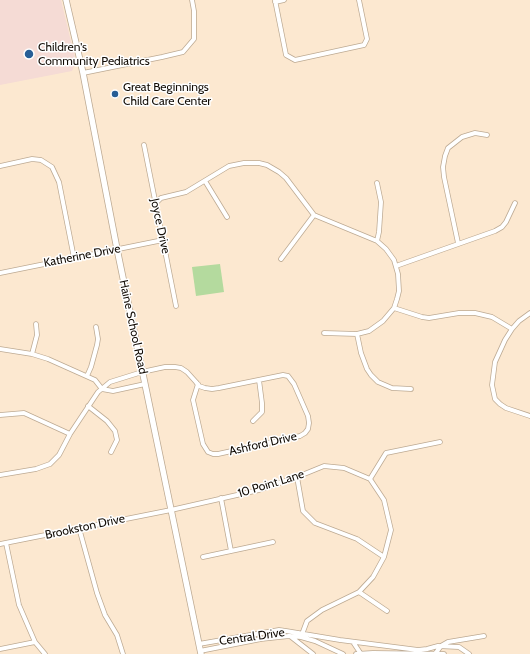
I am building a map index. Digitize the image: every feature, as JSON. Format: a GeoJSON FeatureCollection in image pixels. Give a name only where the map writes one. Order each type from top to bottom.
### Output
{"type":"FeatureCollection","features":[{"type":"Feature","properties":{"kind":"street","name":"Haine School Road"},"geometry":{"type":"LineString","coordinates":[[66,0],[83,73],[142,372],[200,650]]}},
{"type":"Feature","properties":{"kind":"street"},"geometry":{"type":"LineString","coordinates":[[83,73],[183,52],[194,39],[194,11],[192,0]]}},
{"type":"Feature","properties":{"kind":"street"},"geometry":{"type":"LineString","coordinates":[[284,0],[275,1],[286,55],[292,59],[298,60],[364,45],[367,39],[359,0]]}},
{"type":"Feature","properties":{"kind":"street"},"geometry":{"type":"LineString","coordinates":[[458,243],[444,177],[443,167],[445,156],[448,148],[462,137],[475,133],[487,135]]}},
{"type":"Feature","properties":{"kind":"street","name":"Joyce Drive"},"geometry":{"type":"LineString","coordinates":[[144,145],[176,306]]}},
{"type":"Feature","properties":{"kind":"street"},"geometry":{"type":"LineString","coordinates":[[0,166],[37,159],[46,162],[52,167],[59,182],[74,258]]}},
{"type":"Feature","properties":{"kind":"street"},"geometry":{"type":"LineString","coordinates":[[156,204],[161,198],[186,192],[222,170],[237,164],[252,162],[267,165],[286,178],[314,215],[377,241],[386,249],[394,260],[396,266],[399,283],[398,299],[394,308],[383,321],[369,331],[357,334],[324,333]]}},
{"type":"Feature","properties":{"kind":"street"},"geometry":{"type":"LineString","coordinates":[[204,181],[227,217]]}},
{"type":"Feature","properties":{"kind":"street"},"geometry":{"type":"LineString","coordinates":[[377,183],[381,202],[377,241]]}},
{"type":"Feature","properties":{"kind":"street"},"geometry":{"type":"LineString","coordinates":[[396,266],[458,243],[479,238],[502,227],[509,218],[515,203]]}},
{"type":"Feature","properties":{"kind":"street"},"geometry":{"type":"LineString","coordinates":[[281,259],[314,215]]}},
{"type":"Feature","properties":{"kind":"street","name":"Katherine Drive"},"geometry":{"type":"LineString","coordinates":[[0,273],[163,240]]}},
{"type":"Feature","properties":{"kind":"street"},"geometry":{"type":"LineString","coordinates":[[394,308],[429,318],[458,313],[475,313],[492,317],[512,329]]}},
{"type":"Feature","properties":{"kind":"street"},"geometry":{"type":"LineString","coordinates":[[530,313],[519,321],[512,329],[499,351],[492,376],[495,399],[506,408],[530,416]]}},
{"type":"Feature","properties":{"kind":"street"},"geometry":{"type":"LineString","coordinates":[[32,354],[36,335],[36,324]]}},
{"type":"Feature","properties":{"kind":"street"},"geometry":{"type":"LineString","coordinates":[[87,376],[97,345],[98,339],[96,327]]}},
{"type":"Feature","properties":{"kind":"street"},"geometry":{"type":"LineString","coordinates":[[357,334],[361,353],[371,375],[378,382],[392,388],[411,389]]}},
{"type":"Feature","properties":{"kind":"street"},"geometry":{"type":"LineString","coordinates":[[0,349],[32,354],[48,359],[95,380],[102,388],[113,390],[145,384]]}},
{"type":"Feature","properties":{"kind":"street"},"geometry":{"type":"LineString","coordinates":[[0,475],[36,469],[50,464],[60,455],[70,434],[98,392],[110,382],[142,372],[165,367],[175,367],[187,372],[198,384]]}},
{"type":"Feature","properties":{"kind":"street","name":"Ashford Drive"},"geometry":{"type":"LineString","coordinates":[[283,375],[288,376],[291,379],[308,416],[308,429],[300,436],[218,454],[208,452],[203,444],[193,400],[198,384],[205,388],[219,388],[283,375]]}},
{"type":"Feature","properties":{"kind":"street"},"geometry":{"type":"LineString","coordinates":[[253,421],[262,412],[259,380]]}},
{"type":"Feature","properties":{"kind":"street"},"geometry":{"type":"LineString","coordinates":[[88,406],[108,421],[115,430],[117,440],[111,452]]}},
{"type":"Feature","properties":{"kind":"street"},"geometry":{"type":"LineString","coordinates":[[0,415],[24,413],[70,434]]}},
{"type":"Feature","properties":{"kind":"street"},"geometry":{"type":"LineString","coordinates":[[302,635],[307,621],[322,610],[359,592],[373,577],[384,557],[391,530],[384,500],[370,479],[386,453],[440,442]]}},
{"type":"Feature","properties":{"kind":"street","name":"10 Point Lane"},"geometry":{"type":"LineString","coordinates":[[171,510],[259,490],[324,466],[344,468],[370,479]]}},
{"type":"Feature","properties":{"kind":"street"},"geometry":{"type":"LineString","coordinates":[[297,477],[303,511],[315,524],[357,539],[384,557]]}},
{"type":"Feature","properties":{"kind":"street"},"geometry":{"type":"LineString","coordinates":[[221,498],[231,551]]}},
{"type":"Feature","properties":{"kind":"street","name":"Brookston Drive"},"geometry":{"type":"LineString","coordinates":[[0,544],[171,510]]}},
{"type":"Feature","properties":{"kind":"street"},"geometry":{"type":"LineString","coordinates":[[80,528],[97,593],[105,615],[117,635],[123,654]]}},
{"type":"Feature","properties":{"kind":"street"},"geometry":{"type":"LineString","coordinates":[[203,557],[273,542]]}},
{"type":"Feature","properties":{"kind":"street"},"geometry":{"type":"LineString","coordinates":[[6,543],[19,605],[35,642],[45,654]]}},
{"type":"Feature","properties":{"kind":"street"},"geometry":{"type":"LineString","coordinates":[[359,592],[387,610]]}},
{"type":"Feature","properties":{"kind":"street","name":"Central Drive"},"geometry":{"type":"LineString","coordinates":[[200,650],[279,630],[302,635],[422,650],[441,646],[459,647],[469,654]]}},
{"type":"Feature","properties":{"kind":"street","name":"Central Drive"},"geometry":{"type":"LineString","coordinates":[[200,650],[261,639],[302,635],[343,654]]}},
{"type":"Feature","properties":{"kind":"street","name":"Central Drive"},"geometry":{"type":"LineString","coordinates":[[289,636],[313,654]]}},
{"type":"Feature","properties":{"kind":"street","name":"Central Drive"},"geometry":{"type":"LineString","coordinates":[[441,646],[452,641],[484,636]]}},
{"type":"Feature","properties":{"kind":"street"},"geometry":{"type":"LineString","coordinates":[[0,649],[35,642]]}},
{"type":"Feature","properties":{"kind":"street"},"geometry":{"type":"LineString","coordinates":[[353,642],[361,654]]}},
{"type":"Feature","properties":{"kind":"street"},"geometry":{"type":"LineString","coordinates":[[377,644],[386,653]]}},
{"type":"Feature","properties":{"kind":"street"},"geometry":{"type":"LineString","coordinates":[[435,654],[441,646]]}},
{"type":"Feature","properties":{"kind":"street"},"geometry":{"type":"LineString","coordinates":[[356,654],[444,654]]}},
{"type":"Feature","properties":{"kind":"street","name":"Central Drive"},"geometry":{"type":"LineString","coordinates":[[462,654],[469,654]]}},
{"type":"Feature","properties":{"kind":"shaded area"},"geometry":{"type":"Polygon","coordinates":[[[0,0],[61,0],[76,62],[72,71],[0,85],[0,0]]]}},
{"type":"Feature","properties":{"kind":"green space"},"geometry":{"type":"Polygon","coordinates":[[[220,264],[224,292],[196,296],[192,267],[220,264]]]}},
{"type":"Feature","properties":{"kind":"place","name":"Children's Community Pediatrics"},"geometry":{"type":"Point","coordinates":[29,54]}},
{"type":"Feature","properties":{"kind":"place","name":"Great Beginnings Child Care Center"},"geometry":{"type":"Point","coordinates":[115,94]}}]}
